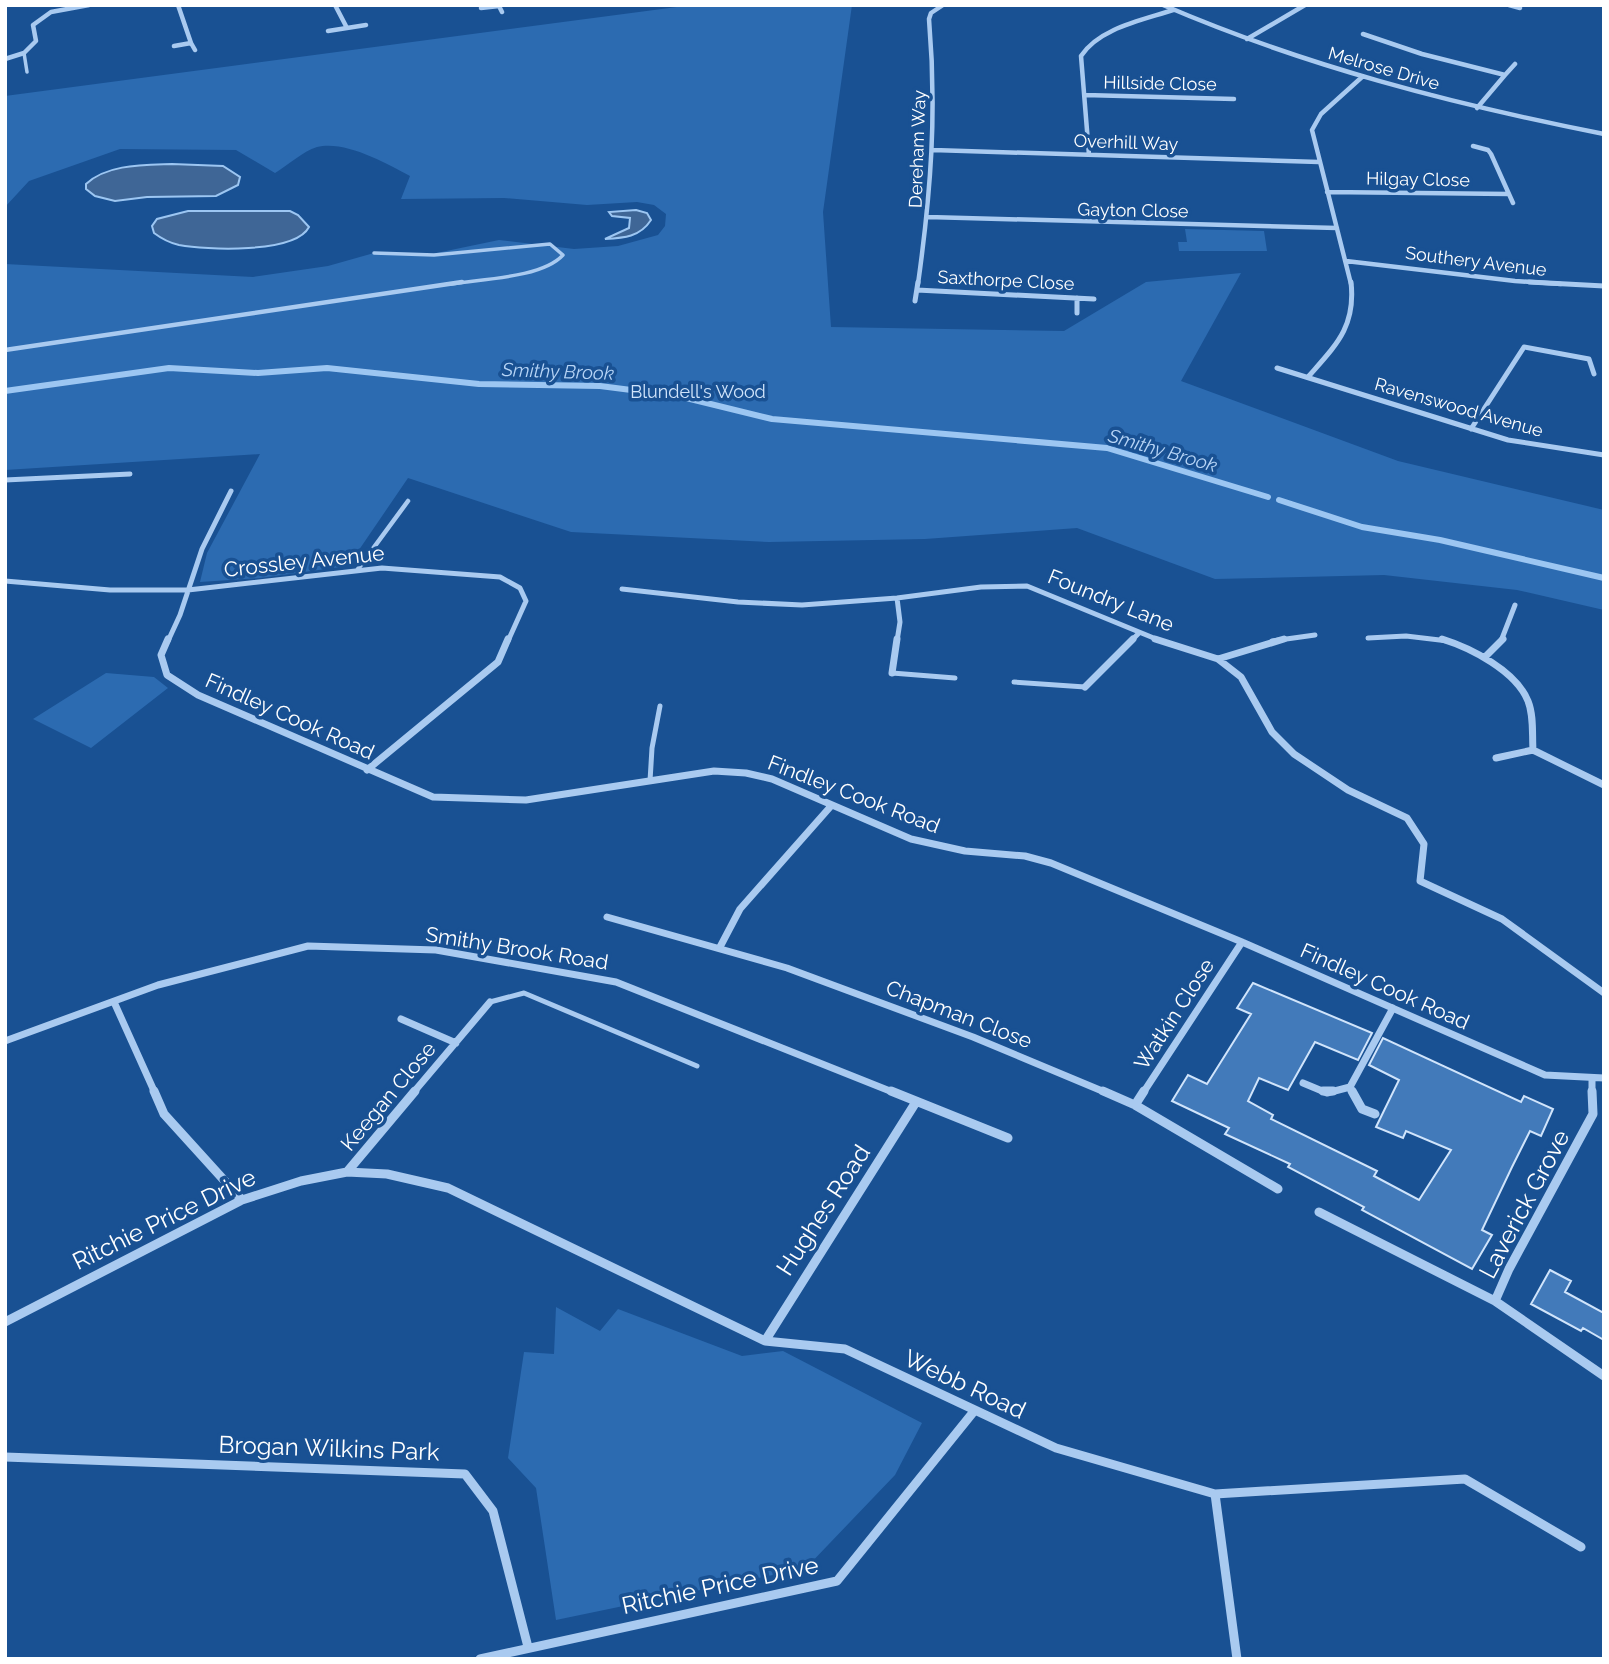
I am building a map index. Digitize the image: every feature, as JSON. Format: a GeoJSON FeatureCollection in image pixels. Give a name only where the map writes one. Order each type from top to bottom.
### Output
{"type":"FeatureCollection","features":[{"type":"Feature","properties":{"kind":"street"},"geometry":{"type":"LineString","coordinates":[[5,59],[24,53],[36,41],[33,25],[37,20],[53,11],[89,5]]}},
{"type":"Feature","properties":{"kind":"street"},"geometry":{"type":"LineString","coordinates":[[178,5],[195,50]]}},
{"type":"Feature","properties":{"kind":"street"},"geometry":{"type":"LineString","coordinates":[[335,5],[347,28]]}},
{"type":"Feature","properties":{"kind":"street","name":"Dereham Way"},"geometry":{"type":"LineString","coordinates":[[915,301],[928,218],[933,150],[934,96],[929,19],[931,13],[943,5]]}},
{"type":"Feature","properties":{"kind":"street","name":"Melrose Drive"},"geometry":{"type":"LineString","coordinates":[[1163,5],[1247,40],[1362,77],[1477,108],[1604,134]]}},
{"type":"Feature","properties":{"kind":"street"},"geometry":{"type":"LineString","coordinates":[[1247,40],[1305,5]]}},
{"type":"Feature","properties":{"kind":"street"},"geometry":{"type":"LineString","coordinates":[[1509,5],[1520,8]]}},
{"type":"Feature","properties":{"kind":"street"},"geometry":{"type":"LineString","coordinates":[[481,8],[499,6],[502,12]]}},
{"type":"Feature","properties":{"kind":"street"},"geometry":{"type":"LineString","coordinates":[[1089,155],[1081,56],[1087,44],[1173,10]]}},
{"type":"Feature","properties":{"kind":"street"},"geometry":{"type":"LineString","coordinates":[[328,31],[366,25]]}},
{"type":"Feature","properties":{"kind":"street"},"geometry":{"type":"LineString","coordinates":[[1356,38],[1369,31]]}},
{"type":"Feature","properties":{"kind":"street"},"geometry":{"type":"LineString","coordinates":[[1363,34],[1422,54],[1505,75]]}},
{"type":"Feature","properties":{"kind":"street"},"geometry":{"type":"LineString","coordinates":[[174,46],[191,43]]}},
{"type":"Feature","properties":{"kind":"street"},"geometry":{"type":"LineString","coordinates":[[1477,108],[1514,64]]}},
{"type":"Feature","properties":{"kind":"street"},"geometry":{"type":"LineString","coordinates":[[1308,377],[1340,338],[1352,314],[1353,301],[1346,261],[1312,130],[1316,122],[1362,77]]}},
{"type":"Feature","properties":{"kind":"street"},"geometry":{"type":"LineString","coordinates":[[1209,90],[1211,98]]}},
{"type":"Feature","properties":{"kind":"street","name":"Hillside Close"},"geometry":{"type":"LineString","coordinates":[[1084,95],[1234,99]]}},
{"type":"Feature","properties":{"kind":"street","name":"Hilgay Close"},"geometry":{"type":"LineString","coordinates":[[1473,146],[1488,150],[1513,203]]}},
{"type":"Feature","properties":{"kind":"street","name":"Overhill Way"},"geometry":{"type":"LineString","coordinates":[[933,150],[1319,162]]}},
{"type":"Feature","properties":{"kind":"street","name":"Hilgay Close"},"geometry":{"type":"LineString","coordinates":[[1327,192],[1509,194]]}},
{"type":"Feature","properties":{"kind":"street","name":"Gayton Close"},"geometry":{"type":"LineString","coordinates":[[928,218],[1337,228]]}},
{"type":"Feature","properties":{"kind":"street","name":"Southery Avenue"},"geometry":{"type":"LineString","coordinates":[[1346,261],[1515,281],[1604,286]]}},
{"type":"Feature","properties":{"kind":"street","name":"Saxthorpe Close"},"geometry":{"type":"LineString","coordinates":[[917,290],[1094,299]]}},
{"type":"Feature","properties":{"kind":"street"},"geometry":{"type":"LineString","coordinates":[[1077,298],[1077,313]]}},
{"type":"Feature","properties":{"kind":"street"},"geometry":{"type":"LineString","coordinates":[[1471,429],[1524,347],[1589,359],[1594,374]]}},
{"type":"Feature","properties":{"kind":"street","name":"Ravenswood Avenue"},"geometry":{"type":"LineString","coordinates":[[1277,368],[1508,440],[1604,455]]}},
{"type":"Feature","properties":{"kind":"street"},"geometry":{"type":"LineString","coordinates":[[5,480],[130,474]]}},
{"type":"Feature","properties":{"kind":"street","name":"Findley Cook Road"},"geometry":{"type":"LineString","coordinates":[[231,491],[202,549],[180,615],[161,655],[167,675],[198,695],[367,770],[433,797],[473,800],[526,800],[714,771],[746,773],[772,779],[911,839],[965,851],[1025,856],[1051,863],[1242,942],[1545,1075],[1604,1078]]}},
{"type":"Feature","properties":{"kind":"street","name":"Crossley Avenue"},"geometry":{"type":"LineString","coordinates":[[5,581],[110,590],[188,590],[382,568],[500,577],[520,588],[526,601],[498,662],[367,770]]}},
{"type":"Feature","properties":{"kind":"street","name":"Foundry Lane"},"geometry":{"type":"LineString","coordinates":[[622,589],[738,602],[802,605],[897,598],[981,587],[1027,586],[1085,608],[1138,635],[1218,659],[1241,677],[1272,732],[1294,754],[1348,790],[1407,818],[1424,844],[1420,881],[1502,919],[1603,990]]}},
{"type":"Feature","properties":{"kind":"street"},"geometry":{"type":"LineString","coordinates":[[892,673],[900,622],[897,598]]}},
{"type":"Feature","properties":{"kind":"street"},"geometry":{"type":"LineString","coordinates":[[1485,657],[1503,639],[1510,627],[1515,605]]}},
{"type":"Feature","properties":{"kind":"street"},"geometry":{"type":"LineString","coordinates":[[1368,638],[1417,634],[1451,641],[1485,657],[1523,692],[1530,708],[1533,750]]}},
{"type":"Feature","properties":{"kind":"street"},"geometry":{"type":"LineString","coordinates":[[1086,687],[1138,635]]}},
{"type":"Feature","properties":{"kind":"street"},"geometry":{"type":"LineString","coordinates":[[1218,659],[1272,641],[1315,635]]}},
{"type":"Feature","properties":{"kind":"street"},"geometry":{"type":"LineString","coordinates":[[1496,758],[1533,750],[1604,785]]}},
{"type":"Feature","properties":{"kind":"street"},"geometry":{"type":"LineString","coordinates":[[720,947],[740,909],[831,806]]}},
{"type":"Feature","properties":{"kind":"street","name":"Chapman Close"},"geometry":{"type":"LineString","coordinates":[[607,916],[787,968],[973,1037],[1135,1104],[1278,1189]]}},
{"type":"Feature","properties":{"kind":"street","name":"Watkin Close"},"geometry":{"type":"LineString","coordinates":[[1135,1104],[1242,942]]}},
{"type":"Feature","properties":{"kind":"street","name":"Smithy Brook Road"},"geometry":{"type":"LineString","coordinates":[[5,1041],[158,985],[308,946],[436,950],[616,982],[1008,1138]]}},
{"type":"Feature","properties":{"kind":"street"},"geometry":{"type":"LineString","coordinates":[[114,1002],[164,1114],[242,1200]]}},
{"type":"Feature","properties":{"kind":"street","name":"Keegan Close"},"geometry":{"type":"LineString","coordinates":[[346,1172],[490,1002]]}},
{"type":"Feature","properties":{"kind":"street"},"geometry":{"type":"LineString","coordinates":[[1303,1083],[1327,1093],[1350,1087],[1393,1009]]}},
{"type":"Feature","properties":{"kind":"street","name":"Keegan Close"},"geometry":{"type":"LineString","coordinates":[[401,1018],[456,1043]]}},
{"type":"Feature","properties":{"kind":"street","name":"Laverick Grove"},"geometry":{"type":"LineString","coordinates":[[1592,1079],[1593,1114],[1509,1269],[1495,1301],[1604,1376]]}},
{"type":"Feature","properties":{"kind":"street"},"geometry":{"type":"LineString","coordinates":[[1350,1087],[1362,1109],[1375,1114]]}},
{"type":"Feature","properties":{"kind":"street","name":"Hughes Road"},"geometry":{"type":"LineString","coordinates":[[765,1341],[916,1102]]}},
{"type":"Feature","properties":{"kind":"street","name":"Ritchie Price Drive"},"geometry":{"type":"LineString","coordinates":[[5,1322],[242,1200],[301,1181],[346,1172]]}},
{"type":"Feature","properties":{"kind":"street","name":"Webb Road"},"geometry":{"type":"LineString","coordinates":[[346,1172],[387,1174],[448,1188],[765,1341],[845,1349],[1056,1448],[1215,1494],[1465,1479],[1581,1546]]}},
{"type":"Feature","properties":{"kind":"street"},"geometry":{"type":"LineString","coordinates":[[1319,1212],[1495,1301]]}},
{"type":"Feature","properties":{"kind":"street","name":"Ritchie Price Drive"},"geometry":{"type":"LineString","coordinates":[[480,1659],[837,1581],[975,1410]]}},
{"type":"Feature","properties":{"kind":"street","name":"Brogan Wilkins Park"},"geometry":{"type":"LineString","coordinates":[[5,1457],[465,1474],[493,1511],[528,1647]]}},
{"type":"Feature","properties":{"kind":"street"},"geometry":{"type":"LineString","coordinates":[[1215,1494],[1237,1659]]}},
{"type":"Feature","properties":{"kind":"lane"},"geometry":{"type":"LineString","coordinates":[[24,53],[27,72]]}},
{"type":"Feature","properties":{"kind":"lane"},"geometry":{"type":"LineString","coordinates":[[5,350],[508,275],[559,261],[563,255],[550,244],[434,255],[374,253]]}},
{"type":"Feature","properties":{"kind":"lane"},"geometry":{"type":"LineString","coordinates":[[358,569],[408,501]]}},
{"type":"Feature","properties":{"kind":"lane"},"geometry":{"type":"LineString","coordinates":[[892,673],[955,678]]}},
{"type":"Feature","properties":{"kind":"lane"},"geometry":{"type":"LineString","coordinates":[[1014,682],[1086,687]]}},
{"type":"Feature","properties":{"kind":"lane"},"geometry":{"type":"LineString","coordinates":[[650,781],[652,748],[660,706]]}},
{"type":"Feature","properties":{"kind":"lane"},"geometry":{"type":"LineString","coordinates":[[490,1002],[524,993],[697,1066]]}},
{"type":"Feature","properties":{"kind":"green space","name":"Blundell's Wood"},"geometry":{"type":"Polygon","coordinates":[[[692,5],[852,5],[823,212],[831,327],[1064,331],[1146,282],[1241,273],[1181,381],[1398,461],[1604,510],[1604,610],[1517,590],[1384,575],[1215,579],[1077,528],[925,539],[769,542],[571,532],[408,478],[348,566],[260,578],[200,582],[207,553],[260,454],[5,470],[5,264],[253,277],[328,266],[374,253],[427,255],[499,240],[574,249],[618,246],[658,235],[665,226],[666,214],[654,205],[637,202],[587,205],[504,198],[401,199],[410,176],[365,154],[328,146],[306,152],[275,173],[236,150],[120,149],[29,181],[5,207],[5,96],[692,5]]]}},
{"type":"Feature","properties":{"kind":"green space"},"geometry":{"type":"Polygon","coordinates":[[[1185,229],[1264,231],[1267,251],[1179,251],[1178,242],[1187,242],[1185,229]]]}},
{"type":"Feature","properties":{"kind":"green space"},"geometry":{"type":"Polygon","coordinates":[[[106,673],[154,677],[168,688],[91,748],[33,719],[106,673]]]}},
{"type":"Feature","properties":{"kind":"green space"},"geometry":{"type":"Polygon","coordinates":[[[556,1307],[600,1331],[618,1309],[742,1356],[783,1351],[922,1423],[895,1475],[806,1568],[556,1620],[536,1488],[508,1458],[524,1352],[554,1354],[556,1307]]]}},
{"type":"Feature","properties":{"kind":"shaded area"},"geometry":{"type":"Polygon","coordinates":[[[172,164],[223,166],[240,177],[238,185],[216,196],[147,197],[115,201],[95,196],[86,189],[86,184],[95,177],[115,169],[172,164]]]}},
{"type":"Feature","properties":{"kind":"shaded area"},"geometry":{"type":"Polygon","coordinates":[[[636,210],[647,213],[651,220],[647,226],[631,235],[605,239],[629,228],[630,218],[612,216],[609,212],[636,210]]]}},
{"type":"Feature","properties":{"kind":"shaded area"},"geometry":{"type":"Polygon","coordinates":[[[188,211],[290,211],[309,227],[300,236],[286,242],[228,249],[179,245],[154,233],[152,226],[157,219],[188,211]]]}},
{"type":"Feature","properties":{"kind":"building"},"geometry":{"type":"Polygon","coordinates":[[[1253,983],[1372,1033],[1358,1060],[1315,1042],[1288,1090],[1259,1078],[1248,1101],[1273,1115],[1271,1119],[1377,1171],[1374,1176],[1419,1200],[1451,1150],[1406,1131],[1403,1138],[1376,1127],[1399,1080],[1369,1065],[1383,1038],[1521,1102],[1524,1096],[1553,1109],[1541,1136],[1530,1131],[1482,1230],[1492,1235],[1472,1269],[1362,1210],[1364,1207],[1288,1167],[1290,1164],[1225,1134],[1229,1128],[1172,1101],[1188,1075],[1207,1084],[1251,1014],[1237,1008],[1253,983]]]}},
{"type":"Feature","properties":{"kind":"building"},"geometry":{"type":"Polygon","coordinates":[[[1550,1270],[1571,1281],[1565,1292],[1604,1313],[1604,1340],[1583,1328],[1581,1331],[1531,1304],[1550,1270]]]}},
{"type":"Feature","properties":{"kind":"waterway","name":"Smithy Brook"},"geometry":{"type":"LineString","coordinates":[[5,391],[169,368],[258,373],[327,368],[479,384],[600,386],[678,396],[772,419],[1107,448],[1268,497]]}},
{"type":"Feature","properties":{"kind":"waterway","name":"Smithy Brook"},"geometry":{"type":"LineString","coordinates":[[1279,500],[1362,527],[1440,540],[1604,578]]}}]}
